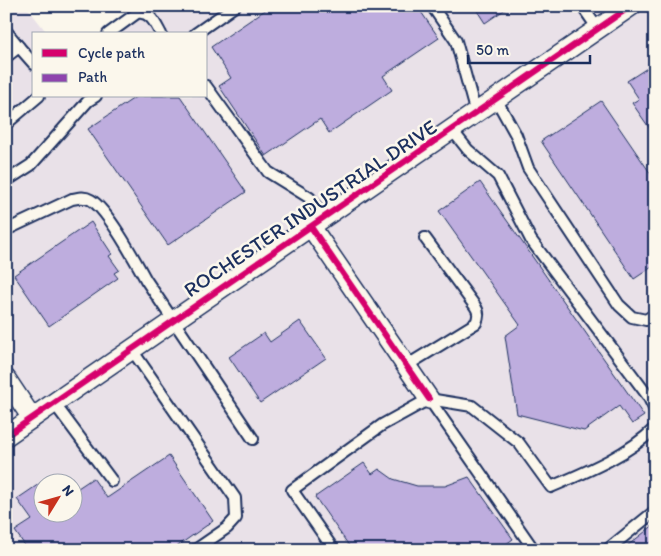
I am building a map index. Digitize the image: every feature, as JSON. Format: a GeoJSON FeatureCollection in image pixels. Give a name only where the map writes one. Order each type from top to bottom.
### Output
{"type":"FeatureCollection","features":[{"type":"Feature","properties":{"kind":"street","name":"ROCHESTER INDUSTRIAL DRIVE"},"geometry":{"type":"LineString","coordinates":[[6,436],[632,6]]}},
{"type":"Feature","properties":{"kind":"street"},"geometry":{"type":"LineString","coordinates":[[317,223],[429,400]]}},
{"type":"Feature","properties":{"kind":"street"},"geometry":{"type":"LineString","coordinates":[[6,380],[32,418]]}},
{"type":"Feature","properties":{"kind":"lane"},"geometry":{"type":"LineString","coordinates":[[198,32],[236,6]]}},
{"type":"Feature","properties":{"kind":"lane"},"geometry":{"type":"LineString","coordinates":[[432,6],[456,41],[476,114]]}},
{"type":"Feature","properties":{"kind":"lane"},"geometry":{"type":"LineString","coordinates":[[582,6],[598,30]]}},
{"type":"Feature","properties":{"kind":"lane"},"geometry":{"type":"LineString","coordinates":[[111,32],[142,12],[153,20],[160,32]]}},
{"type":"Feature","properties":{"kind":"lane"},"geometry":{"type":"LineString","coordinates":[[6,31],[32,62]]}},
{"type":"Feature","properties":{"kind":"lane"},"geometry":{"type":"LineString","coordinates":[[6,57],[19,47]]}},
{"type":"Feature","properties":{"kind":"lane"},"geometry":{"type":"LineString","coordinates":[[208,89],[268,172],[310,198],[317,223]]}},
{"type":"Feature","properties":{"kind":"lane"},"geometry":{"type":"LineString","coordinates":[[6,124],[37,98]]}},
{"type":"Feature","properties":{"kind":"lane"},"geometry":{"type":"LineString","coordinates":[[6,181],[30,165],[93,98]]}},
{"type":"Feature","properties":{"kind":"lane"},"geometry":{"type":"LineString","coordinates":[[496,99],[516,135],[528,168],[620,305],[632,317],[646,320],[655,314]]}},
{"type":"Feature","properties":{"kind":"lane"},"geometry":{"type":"LineString","coordinates":[[452,130],[468,150],[498,176],[532,240],[648,396],[655,410]]}},
{"type":"Feature","properties":{"kind":"lane"},"geometry":{"type":"LineString","coordinates":[[6,230],[72,199],[82,197],[91,200],[101,209],[132,253],[146,280],[253,439]]}},
{"type":"Feature","properties":{"kind":"lane"},"geometry":{"type":"LineString","coordinates":[[406,366],[476,322],[478,318],[476,306],[425,238]]}},
{"type":"Feature","properties":{"kind":"lane"},"geometry":{"type":"LineString","coordinates":[[132,350],[235,498],[236,518],[227,528],[196,550]]}},
{"type":"Feature","properties":{"kind":"lane"},"geometry":{"type":"LineString","coordinates":[[429,400],[534,550]]}},
{"type":"Feature","properties":{"kind":"lane"},"geometry":{"type":"LineString","coordinates":[[334,550],[292,490],[382,425],[429,400],[472,406],[519,443],[551,487],[593,470],[645,438],[655,428]]}},
{"type":"Feature","properties":{"kind":"lane"},"geometry":{"type":"LineString","coordinates":[[54,403],[112,481]]}},
{"type":"Feature","properties":{"kind":"lane"},"geometry":{"type":"LineString","coordinates":[[607,550],[655,511]]}},
{"type":"Feature","properties":{"kind":"shaded area"},"geometry":{"type":"Polygon","coordinates":[[[6,6],[26,6],[46,32],[32,32],[32,98],[208,98],[208,32],[107,32],[147,6],[655,6],[655,550],[6,550],[6,6]]]}},
{"type":"Feature","properties":{"kind":"building"},"geometry":{"type":"Polygon","coordinates":[[[271,6],[417,6],[439,38],[383,76],[392,90],[329,133],[320,119],[266,156],[219,86],[231,78],[211,47],[271,6]]]}},
{"type":"Feature","properties":{"kind":"building"},"geometry":{"type":"Polygon","coordinates":[[[474,6],[510,6],[485,23],[474,6]]]}},
{"type":"Feature","properties":{"kind":"building"},"geometry":{"type":"Polygon","coordinates":[[[655,63],[655,136],[632,103],[639,99],[627,81],[655,63]]]}},
{"type":"Feature","properties":{"kind":"building"},"geometry":{"type":"Polygon","coordinates":[[[134,98],[181,98],[246,192],[168,245],[88,129],[134,98]]]}},
{"type":"Feature","properties":{"kind":"building"},"geometry":{"type":"Polygon","coordinates":[[[601,101],[655,180],[655,265],[634,279],[541,141],[601,101]]]}},
{"type":"Feature","properties":{"kind":"building"},"geometry":{"type":"Polygon","coordinates":[[[480,182],[644,416],[632,424],[619,406],[584,431],[517,414],[505,336],[520,325],[439,211],[480,182]]]}},
{"type":"Feature","properties":{"kind":"building"},"geometry":{"type":"Polygon","coordinates":[[[91,222],[112,254],[109,256],[119,270],[114,273],[118,278],[49,326],[14,275],[91,222]]]}},
{"type":"Feature","properties":{"kind":"building"},"geometry":{"type":"Polygon","coordinates":[[[300,321],[326,358],[260,403],[229,357],[264,333],[270,342],[300,321]]]}},
{"type":"Feature","properties":{"kind":"building"},"geometry":{"type":"Polygon","coordinates":[[[169,456],[213,521],[172,550],[28,550],[15,531],[32,520],[32,524],[82,524],[82,485],[93,478],[107,498],[169,456]]]}},
{"type":"Feature","properties":{"kind":"building"},"geometry":{"type":"Polygon","coordinates":[[[364,463],[372,474],[379,469],[393,479],[417,486],[445,486],[469,477],[513,539],[498,550],[352,550],[315,497],[364,463]]]}},
{"type":"Feature","properties":{"kind":"building"},"geometry":{"type":"Polygon","coordinates":[[[32,489],[32,520],[17,499],[32,489]]]}},
{"type":"Feature","properties":{"kind":"building"},"geometry":{"type":"Polygon","coordinates":[[[655,524],[655,550],[622,550],[655,524]]]}},
{"type":"Feature","properties":{"kind":"marked path"},"geometry":{"type":"LineString","coordinates":[[142,12],[143,6]]}},
{"type":"Feature","properties":{"kind":"cycle path"},"geometry":{"type":"LineString","coordinates":[[6,436],[631,6]]}},
{"type":"Feature","properties":{"kind":"cycle path"},"geometry":{"type":"LineString","coordinates":[[311,227],[429,399]]}}]}
